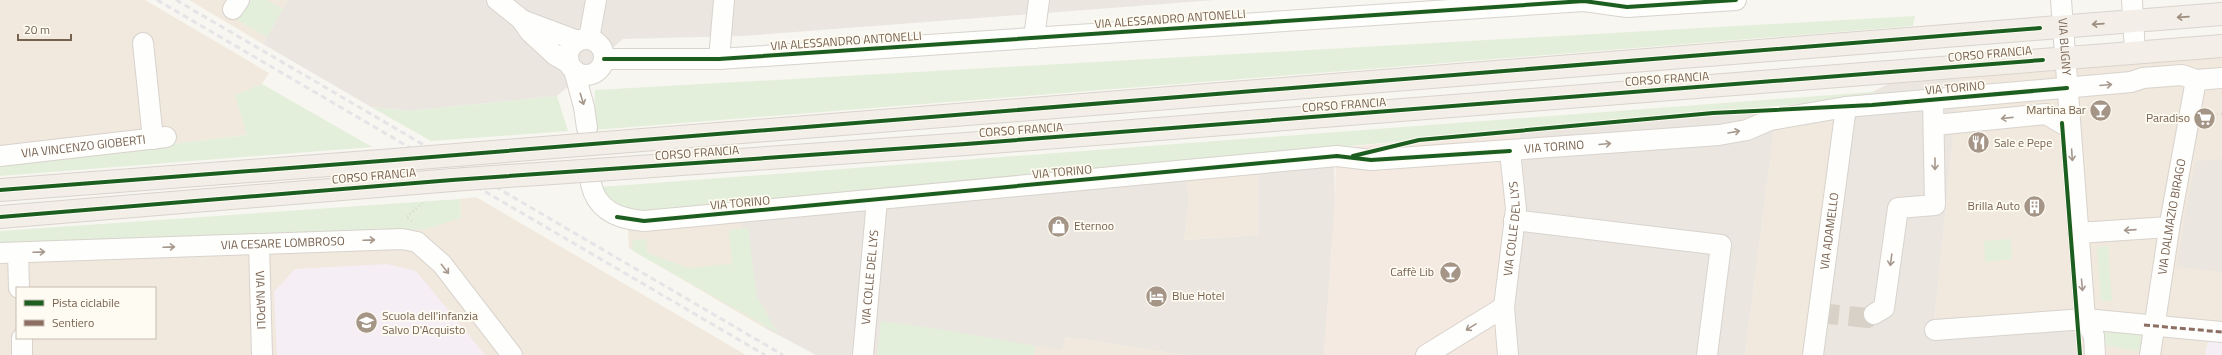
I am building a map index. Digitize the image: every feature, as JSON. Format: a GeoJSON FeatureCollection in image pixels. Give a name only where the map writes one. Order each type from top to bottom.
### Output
{"type":"FeatureCollection","features":[{"type":"Feature","properties":{"kind":"main road","name":"CORSO FRANCIA"},"geometry":{"type":"LineString","coordinates":[[0,190],[394,160],[2063,26],[2133,11],[2222,14]]}},
{"type":"Feature","properties":{"kind":"main road","name":"CORSO FRANCIA"},"geometry":{"type":"LineString","coordinates":[[0,217],[428,190],[639,167],[966,144],[2222,46]]}},
{"type":"Feature","properties":{"kind":"street"},"geometry":{"type":"LineString","coordinates":[[497,0],[521,19],[530,32],[555,55],[583,74],[595,72],[600,69],[604,58],[602,48],[595,41],[584,40],[521,19]]}},
{"type":"Feature","properties":{"kind":"street"},"geometry":{"type":"LineString","coordinates":[[587,128],[584,107],[572,66],[570,48],[584,40],[596,0]]}},
{"type":"Feature","properties":{"kind":"street"},"geometry":{"type":"LineString","coordinates":[[719,60],[724,0]]}},
{"type":"Feature","properties":{"kind":"street"},"geometry":{"type":"LineString","coordinates":[[1034,38],[1039,0]]}},
{"type":"Feature","properties":{"kind":"street","name":"VIA ALESSANDRO ANTONELLI"},"geometry":{"type":"LineString","coordinates":[[604,58],[719,60],[1034,38],[1358,8],[1584,1],[1627,7],[1736,0]]}},
{"type":"Feature","properties":{"kind":"street","name":"VIA BLIGNY"},"geometry":{"type":"LineString","coordinates":[[2062,0],[2067,88],[2085,319],[2094,336],[2095,355]]}},
{"type":"Feature","properties":{"kind":"street"},"geometry":{"type":"LineString","coordinates":[[2133,11],[2135,53]]}},
{"type":"Feature","properties":{"kind":"street","name":"VIA VINCENZO GIOBERTI"},"geometry":{"type":"LineString","coordinates":[[0,156],[160,138],[143,42]]}},
{"type":"Feature","properties":{"kind":"street"},"geometry":{"type":"LineString","coordinates":[[2067,88],[2131,82],[2143,78],[2182,75],[2196,80],[2222,78]]}},
{"type":"Feature","properties":{"kind":"street","name":"VIA DALMAZIO BIRAGO"},"geometry":{"type":"LineString","coordinates":[[2150,355],[2150,325],[2196,80]]}},
{"type":"Feature","properties":{"kind":"street","name":"VIA TORINO"},"geometry":{"type":"LineString","coordinates":[[591,184],[596,197],[608,212],[617,217],[644,221],[1337,156],[1371,160],[1719,135],[1747,130],[1770,120],[1846,107],[2067,88]]}},
{"type":"Feature","properties":{"kind":"street","name":"VIA TORINO"},"geometry":{"type":"LineString","coordinates":[[1874,314],[1884,308],[1898,208],[1935,205],[1935,125],[1933,100]]}},
{"type":"Feature","properties":{"kind":"street","name":"VIA ADAMELLO"},"geometry":{"type":"LineString","coordinates":[[1813,355],[1846,107]]}},
{"type":"Feature","properties":{"kind":"street"},"geometry":{"type":"LineString","coordinates":[[1935,125],[2046,114],[2070,128]]}},
{"type":"Feature","properties":{"kind":"street","name":"VIA COLLE DEL LYS"},"geometry":{"type":"LineString","coordinates":[[1508,355],[1504,307],[1516,209],[1510,151]]}},
{"type":"Feature","properties":{"kind":"street","name":"VIA COLLE DEL LYS"},"geometry":{"type":"LineString","coordinates":[[863,355],[877,200]]}},
{"type":"Feature","properties":{"kind":"street"},"geometry":{"type":"LineString","coordinates":[[1514,220],[1721,245],[1707,355]]}},
{"type":"Feature","properties":{"kind":"street"},"geometry":{"type":"LineString","coordinates":[[2078,233],[2169,227]]}},
{"type":"Feature","properties":{"kind":"street","name":"VIA CESARE LOMBROSO"},"geometry":{"type":"LineString","coordinates":[[9,253],[402,239],[417,242]]}},
{"type":"Feature","properties":{"kind":"street"},"geometry":{"type":"LineString","coordinates":[[417,242],[442,264],[512,355]]}},
{"type":"Feature","properties":{"kind":"street","name":"VIA NAPOLI"},"geometry":{"type":"LineString","coordinates":[[258,244],[262,355]]}},
{"type":"Feature","properties":{"kind":"street"},"geometry":{"type":"LineString","coordinates":[[9,253],[19,287]]}},
{"type":"Feature","properties":{"kind":"street"},"geometry":{"type":"LineString","coordinates":[[1426,355],[1504,307]]}},
{"type":"Feature","properties":{"kind":"street"},"geometry":{"type":"LineString","coordinates":[[1935,330],[2085,319],[2222,332]]}},
{"type":"Feature","properties":{"kind":"street"},"geometry":{"type":"LineString","coordinates":[[22,339],[22,355]]}},
{"type":"Feature","properties":{"kind":"path"},"geometry":{"type":"LineString","coordinates":[[417,242],[420,227],[406,217],[428,190]]}},
{"type":"Feature","properties":{"kind":"shaded area"},"geometry":{"type":"Polygon","coordinates":[[[0,0],[145,0],[269,73],[262,84],[236,95],[247,135],[0,165],[0,0]]]}},
{"type":"Feature","properties":{"kind":"shaded area"},"geometry":{"type":"Polygon","coordinates":[[[189,0],[288,0],[263,44],[189,0]]]}},
{"type":"Feature","properties":{"kind":"shaded area"},"geometry":{"type":"Polygon","coordinates":[[[288,0],[1215,0],[743,36],[623,39],[557,96],[409,111],[371,107],[263,44],[288,0]]]}},
{"type":"Feature","properties":{"kind":"shaded area"},"geometry":{"type":"Polygon","coordinates":[[[2222,49],[2222,355],[2082,355],[2080,327],[1933,333],[1960,70],[2222,49]]]}},
{"type":"Feature","properties":{"kind":"shaded area"},"geometry":{"type":"Polygon","coordinates":[[[1960,70],[1933,333],[2080,327],[2082,355],[1819,355],[1849,100],[1878,94],[1872,92],[1910,73],[1960,70]]]}},
{"type":"Feature","properties":{"kind":"shaded area"},"geometry":{"type":"Polygon","coordinates":[[[1842,100],[1814,355],[1745,355],[1777,107],[1842,100]]]}},
{"type":"Feature","properties":{"kind":"shaded area"},"geometry":{"type":"Polygon","coordinates":[[[1777,107],[1745,355],[1516,355],[1514,291],[1525,189],[1519,131],[1777,107]]]}},
{"type":"Feature","properties":{"kind":"shaded area"},"geometry":{"type":"Polygon","coordinates":[[[1519,131],[1525,189],[1514,291],[1516,355],[1324,355],[1335,202],[1336,148],[1519,131]]]}},
{"type":"Feature","properties":{"kind":"shaded area"},"geometry":{"type":"Polygon","coordinates":[[[1265,154],[1258,174],[1258,235],[1184,240],[1189,200],[1185,162],[1265,154]]]}},
{"type":"Feature","properties":{"kind":"shaded area"},"geometry":{"type":"Polygon","coordinates":[[[1265,154],[1334,162],[1335,202],[1324,355],[1185,355],[1065,337],[1062,350],[1036,346],[1034,355],[816,355],[765,328],[751,301],[739,203],[1185,162],[1189,200],[1184,240],[1258,235],[1258,174],[1265,154]]]}},
{"type":"Feature","properties":{"kind":"shaded area"},"geometry":{"type":"Polygon","coordinates":[[[2222,159],[2222,272],[2176,267],[2195,161],[2222,159]]]}},
{"type":"Feature","properties":{"kind":"shaded area"},"geometry":{"type":"Polygon","coordinates":[[[476,197],[746,355],[0,355],[0,243],[461,218],[460,199],[476,197]]]}},
{"type":"Feature","properties":{"kind":"shaded area"},"geometry":{"type":"Polygon","coordinates":[[[739,203],[751,301],[765,328],[629,248],[628,230],[640,213],[739,203]]]}},
{"type":"Feature","properties":{"kind":"shaded area","name":"Scuola dell'infanzia Salvo D'Acquisto"},"geometry":{"type":"Polygon","coordinates":[[[387,264],[416,271],[485,355],[277,355],[274,292],[295,269],[387,264]]]}},
{"type":"Feature","properties":{"kind":"shaded area"},"geometry":{"type":"Polygon","coordinates":[[[1065,337],[1185,355],[1034,355],[1036,346],[1065,337]]]}},
{"type":"Feature","properties":{"kind":"shaded area"},"geometry":{"type":"Polygon","coordinates":[[[2208,340],[2222,342],[2222,355],[2205,355],[2208,340]]]}},
{"type":"Feature","properties":{"kind":"green space"},"geometry":{"type":"Polygon","coordinates":[[[244,0],[267,0],[283,9],[267,37],[233,18],[244,0]]]}},
{"type":"Feature","properties":{"kind":"green space"},"geometry":{"type":"Polygon","coordinates":[[[1915,16],[1913,26],[594,130],[595,90],[1915,16]]]}},
{"type":"Feature","properties":{"kind":"green space"},"geometry":{"type":"Polygon","coordinates":[[[262,84],[372,147],[0,176],[0,165],[247,135],[235,95],[262,84]]]}},
{"type":"Feature","properties":{"kind":"green space"},"geometry":{"type":"Polygon","coordinates":[[[1872,92],[1879,94],[1842,100],[624,214],[600,187],[1872,92]]]}},
{"type":"Feature","properties":{"kind":"green space"},"geometry":{"type":"Polygon","coordinates":[[[557,96],[568,131],[431,141],[371,107],[409,111],[557,96]]]}},
{"type":"Feature","properties":{"kind":"green space"},"geometry":{"type":"Polygon","coordinates":[[[460,199],[461,218],[426,229],[0,243],[0,231],[460,199]]]}},
{"type":"Feature","properties":{"kind":"green space"},"geometry":{"type":"Polygon","coordinates":[[[748,228],[757,297],[778,333],[633,251],[632,240],[646,239],[647,253],[688,268],[732,264],[729,230],[748,228]]]}},
{"type":"Feature","properties":{"kind":"green space"},"geometry":{"type":"Polygon","coordinates":[[[2011,239],[2012,259],[1985,262],[1984,241],[2011,239]]]}},
{"type":"Feature","properties":{"kind":"green space"},"geometry":{"type":"Polygon","coordinates":[[[2108,246],[2112,301],[2101,301],[2097,247],[2108,246]]]}},
{"type":"Feature","properties":{"kind":"green space"},"geometry":{"type":"Polygon","coordinates":[[[881,321],[933,328],[1036,346],[1034,355],[877,355],[881,321]]]}},
{"type":"Feature","properties":{"kind":"green space"},"geometry":{"type":"Polygon","coordinates":[[[2104,325],[2152,329],[2147,353],[2105,345],[2104,325]]]}},
{"type":"Feature","properties":{"kind":"tunnel"},"geometry":{"type":"LineString","coordinates":[[1819,313],[1868,318],[1874,314]]}},
{"type":"Feature","properties":{"kind":"railway"},"geometry":{"type":"LineString","coordinates":[[157,0],[765,355]]}},
{"type":"Feature","properties":{"kind":"railway"},"geometry":{"type":"LineString","coordinates":[[176,0],[783,355]]}},
{"type":"Feature","properties":{"kind":"marked path"},"geometry":{"type":"LineString","coordinates":[[2144,325],[2222,332]]}},
{"type":"Feature","properties":{"kind":"cycle path"},"geometry":{"type":"LineString","coordinates":[[604,59],[719,59],[1584,1],[1627,7],[1736,0]]}},
{"type":"Feature","properties":{"kind":"cycle path"},"geometry":{"type":"LineString","coordinates":[[0,190],[394,160],[2040,28]]}},
{"type":"Feature","properties":{"kind":"cycle path"},"geometry":{"type":"LineString","coordinates":[[0,217],[452,180],[966,144],[2043,60]]}},
{"type":"Feature","properties":{"kind":"cycle path"},"geometry":{"type":"LineString","coordinates":[[1353,156],[1419,140],[1713,113],[1872,105],[2067,88]]}},
{"type":"Feature","properties":{"kind":"cycle path"},"geometry":{"type":"LineString","coordinates":[[2062,123],[2080,355]]}},
{"type":"Feature","properties":{"kind":"cycle path"},"geometry":{"type":"LineString","coordinates":[[617,217],[644,221],[1337,156],[1371,160],[1510,151]]}},
{"type":"Feature","properties":{"kind":"place","name":"Martina Bar"},"geometry":{"type":"Point","coordinates":[2101,110]}},
{"type":"Feature","properties":{"kind":"place","name":"Paradiso"},"geometry":{"type":"Point","coordinates":[2205,118]}},
{"type":"Feature","properties":{"kind":"place","name":"Sale e Pepe"},"geometry":{"type":"Point","coordinates":[1979,143]}},
{"type":"Feature","properties":{"kind":"place","name":"Brilla Auto"},"geometry":{"type":"Point","coordinates":[2035,206]}},
{"type":"Feature","properties":{"kind":"place","name":"Eternoo"},"geometry":{"type":"Point","coordinates":[1058,226]}},
{"type":"Feature","properties":{"kind":"place","name":"Caffè Lib"},"geometry":{"type":"Point","coordinates":[1450,272]}},
{"type":"Feature","properties":{"kind":"place","name":"Blue Hotel"},"geometry":{"type":"Point","coordinates":[1157,296]}},
{"type":"Feature","properties":{"kind":"place","name":"Scuola dell'infanzia Salvo D'Acquisto"},"geometry":{"type":"Point","coordinates":[367,323]}}]}
